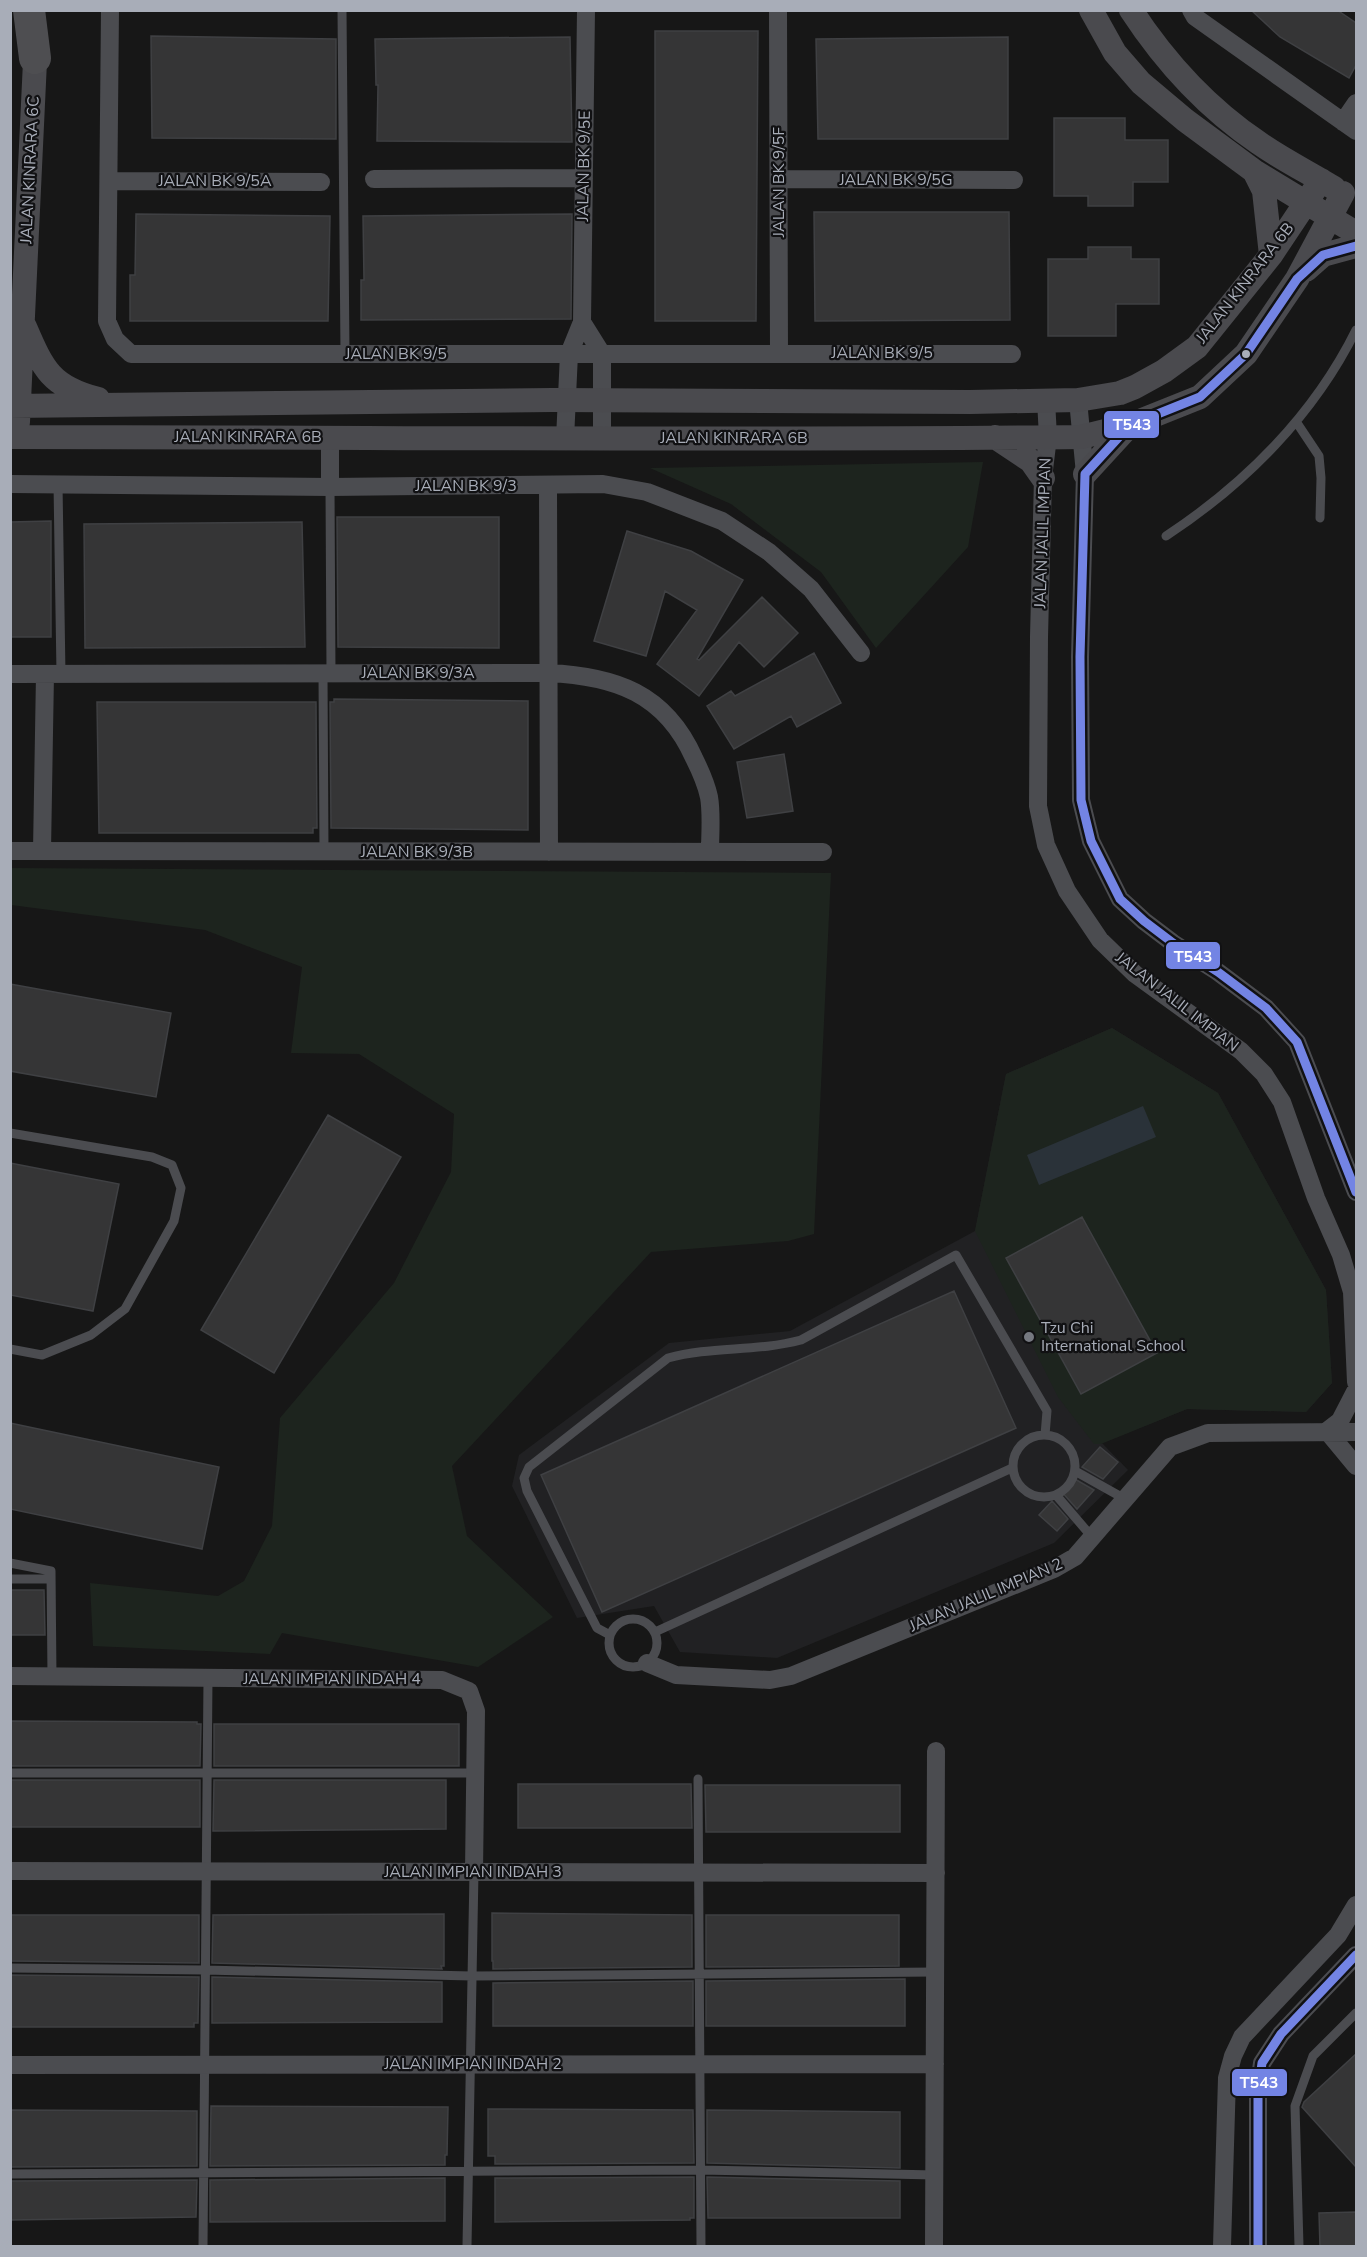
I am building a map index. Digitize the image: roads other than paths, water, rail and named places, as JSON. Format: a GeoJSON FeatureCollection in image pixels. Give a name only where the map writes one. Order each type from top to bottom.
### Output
{"type":"FeatureCollection","features":[{"type":"Feature","properties":{"kind":"highway"},"geometry":{"type":"LineString","coordinates":[[30,10],[35,58]]}},
{"type":"Feature","properties":{"kind":"street","name":"JALAN KINRARA 6C"},"geometry":{"type":"LineString","coordinates":[[14,437],[14,406],[22,319],[39,10]]}},
{"type":"Feature","properties":{"kind":"street","name":"JALAN BK 9/5"},"geometry":{"type":"LineString","coordinates":[[110,10],[107,321],[115,339],[131,354],[1012,354]]}},
{"type":"Feature","properties":{"kind":"street","name":"JALAN BK 9/5E"},"geometry":{"type":"LineString","coordinates":[[566,439],[569,354],[582,322],[586,10]]}},
{"type":"Feature","properties":{"kind":"street","name":"JALAN BK 9/5F"},"geometry":{"type":"LineString","coordinates":[[778,10],[779,353]]}},
{"type":"Feature","properties":{"kind":"street"},"geometry":{"type":"LineString","coordinates":[[1091,10],[1115,53],[1141,83],[1185,120],[1254,171],[1356,233]]}},
{"type":"Feature","properties":{"kind":"street"},"geometry":{"type":"LineString","coordinates":[[1131,10],[1162,54],[1207,101],[1258,143],[1350,197]]}},
{"type":"Feature","properties":{"kind":"street"},"geometry":{"type":"LineString","coordinates":[[1191,10],[1195,16],[1350,126],[1356,103]]}},
{"type":"Feature","properties":{"kind":"street"},"geometry":{"type":"LineString","coordinates":[[1254,171],[1264,191],[1271,255]]}},
{"type":"Feature","properties":{"kind":"street"},"geometry":{"type":"LineString","coordinates":[[374,179],[584,177]]}},
{"type":"Feature","properties":{"kind":"street","name":"JALAN BK 9/5G"},"geometry":{"type":"LineString","coordinates":[[779,179],[1014,180]]}},
{"type":"Feature","properties":{"kind":"street","name":"JALAN KINRARA 6B"},"geometry":{"type":"LineString","coordinates":[[14,406],[567,400],[970,402],[1078,400],[1120,393],[1135,387],[1179,361],[1197,347],[1271,255],[1321,180]]}},
{"type":"Feature","properties":{"kind":"street","name":"JALAN BK 9/5A"},"geometry":{"type":"LineString","coordinates":[[109,181],[321,182]]}},
{"type":"Feature","properties":{"kind":"street","name":"JALAN KINRARA 6B"},"geometry":{"type":"LineString","coordinates":[[14,437],[566,439],[1081,437],[1130,425],[1200,397],[1246,354],[1297,279],[1330,218],[1350,197]]}},
{"type":"Feature","properties":{"kind":"street"},"geometry":{"type":"LineString","coordinates":[[1297,279],[1323,255],[1356,246]]}},
{"type":"Feature","properties":{"kind":"street"},"geometry":{"type":"LineString","coordinates":[[22,319],[38,357],[47,371],[62,386],[78,394],[119,405]]}},
{"type":"Feature","properties":{"kind":"street"},"geometry":{"type":"LineString","coordinates":[[582,322],[602,354],[602,438]]}},
{"type":"Feature","properties":{"kind":"street","name":"JALAN JALIL IMPIAN"},"geometry":{"type":"LineString","coordinates":[[1046,400],[1048,438],[1043,478],[1038,806],[1046,846],[1067,891],[1100,940],[1135,974],[1241,1051],[1264,1074],[1282,1102],[1316,1198],[1341,1255],[1352,1292],[1356,1382]]}},
{"type":"Feature","properties":{"kind":"street"},"geometry":{"type":"LineString","coordinates":[[1078,400],[1085,474],[1080,657],[1081,800],[1091,841],[1120,899],[1144,921],[1266,1008],[1297,1042],[1356,1192]]}},
{"type":"Feature","properties":{"kind":"street"},"geometry":{"type":"LineString","coordinates":[[1085,474],[1130,425]]}},
{"type":"Feature","properties":{"kind":"street"},"geometry":{"type":"LineString","coordinates":[[330,437],[330,486]]}},
{"type":"Feature","properties":{"kind":"street"},"geometry":{"type":"LineString","coordinates":[[995,438],[1031,461],[1043,478]]}},
{"type":"Feature","properties":{"kind":"street","name":"JALAN BK 9/3"},"geometry":{"type":"LineString","coordinates":[[10,484],[330,486],[603,484],[647,492],[722,521],[769,552],[811,589],[861,653]]}},
{"type":"Feature","properties":{"kind":"street"},"geometry":{"type":"LineString","coordinates":[[548,485],[549,852]]}},
{"type":"Feature","properties":{"kind":"street","name":"JALAN BK 9/3A"},"geometry":{"type":"LineString","coordinates":[[10,674],[548,673],[578,675],[602,680],[632,690],[659,706],[680,729],[701,773],[709,797],[710,852]]}},
{"type":"Feature","properties":{"kind":"street"},"geometry":{"type":"LineString","coordinates":[[42,851],[53,674]]}},
{"type":"Feature","properties":{"kind":"street","name":"JALAN BK 9/3B"},"geometry":{"type":"LineString","coordinates":[[10,851],[823,852]]}},
{"type":"Feature","properties":{"kind":"street"},"geometry":{"type":"LineString","coordinates":[[1356,1390],[1340,1421],[1327,1431],[1356,1466]]}},
{"type":"Feature","properties":{"kind":"street","name":"JALAN JALIL IMPIAN 2"},"geometry":{"type":"LineString","coordinates":[[647,1663],[676,1675],[770,1680],[791,1676],[1054,1569],[1075,1557],[1170,1448],[1208,1433],[1356,1432]]}},
{"type":"Feature","properties":{"kind":"street","name":"JALAN IMPIAN INDAH 4"},"geometry":{"type":"LineString","coordinates":[[10,1676],[442,1680],[469,1691],[476,1711],[474,1872]]}},
{"type":"Feature","properties":{"kind":"street"},"geometry":{"type":"LineString","coordinates":[[934,2247],[936,1751]]}},
{"type":"Feature","properties":{"kind":"street","name":"JALAN IMPIAN INDAH 3"},"geometry":{"type":"LineString","coordinates":[[10,1871],[936,1873]]}},
{"type":"Feature","properties":{"kind":"street"},"geometry":{"type":"LineString","coordinates":[[1222,2247],[1227,2078],[1233,2056],[1242,2037],[1338,1935],[1356,1905]]}},
{"type":"Feature","properties":{"kind":"street"},"geometry":{"type":"LineString","coordinates":[[1258,2247],[1257,2093],[1262,2063],[1281,2034],[1356,1955]]}},
{"type":"Feature","properties":{"kind":"street","name":"JALAN IMPIAN INDAH 2"},"geometry":{"type":"LineString","coordinates":[[10,2065],[935,2064]]}},
{"type":"Feature","properties":{"kind":"lane"},"geometry":{"type":"LineString","coordinates":[[342,10],[345,354]]}},
{"type":"Feature","properties":{"kind":"lane"},"geometry":{"type":"LineString","coordinates":[[1166,536],[1202,513],[1238,482],[1297,423],[1325,384],[1356,330]]}},
{"type":"Feature","properties":{"kind":"lane"},"geometry":{"type":"LineString","coordinates":[[1297,423],[1318,456],[1321,478],[1320,518]]}},
{"type":"Feature","properties":{"kind":"lane"},"geometry":{"type":"LineString","coordinates":[[53,674],[58,484]]}},
{"type":"Feature","properties":{"kind":"lane"},"geometry":{"type":"LineString","coordinates":[[324,851],[330,486]]}},
{"type":"Feature","properties":{"kind":"lane"},"geometry":{"type":"LineString","coordinates":[[10,1133],[152,1157],[172,1166],[181,1188],[174,1221],[125,1310],[90,1335],[42,1355],[10,1349]]}},
{"type":"Feature","properties":{"kind":"lane"},"geometry":{"type":"LineString","coordinates":[[610,1635],[597,1628],[527,1491],[524,1478],[529,1467],[668,1358],[689,1352],[776,1347],[801,1340],[956,1255],[1047,1411],[1046,1435]]}},
{"type":"Feature","properties":{"kind":"lane"},"geometry":{"type":"LineString","coordinates":[[1046,1435],[1064,1443],[1071,1451],[1075,1461],[1075,1471],[1071,1481],[1056,1495],[1046,1497],[1026,1492],[1014,1476],[1012,1468],[1018,1448],[1035,1436],[1046,1435]]}},
{"type":"Feature","properties":{"kind":"lane"},"geometry":{"type":"LineString","coordinates":[[655,1632],[1012,1468]]}},
{"type":"Feature","properties":{"kind":"lane"},"geometry":{"type":"LineString","coordinates":[[1075,1471],[1125,1499]]}},
{"type":"Feature","properties":{"kind":"lane"},"geometry":{"type":"LineString","coordinates":[[1056,1495],[1092,1537]]}},
{"type":"Feature","properties":{"kind":"lane"},"geometry":{"type":"LineString","coordinates":[[10,1563],[51,1571],[52,1677]]}},
{"type":"Feature","properties":{"kind":"lane"},"geometry":{"type":"LineString","coordinates":[[10,1579],[51,1579]]}},
{"type":"Feature","properties":{"kind":"lane"},"geometry":{"type":"LineString","coordinates":[[636,1619],[650,1626],[655,1632],[656,1652],[647,1663],[632,1667],[618,1662],[610,1650],[610,1635],[620,1623],[636,1619]]}},
{"type":"Feature","properties":{"kind":"lane"},"geometry":{"type":"LineString","coordinates":[[202,2247],[208,1678]]}},
{"type":"Feature","properties":{"kind":"lane"},"geometry":{"type":"LineString","coordinates":[[10,1773],[476,1773]]}},
{"type":"Feature","properties":{"kind":"lane"},"geometry":{"type":"LineString","coordinates":[[698,1779],[701,2247]]}},
{"type":"Feature","properties":{"kind":"lane"},"geometry":{"type":"LineString","coordinates":[[468,2247],[474,1872]]}},
{"type":"Feature","properties":{"kind":"lane"},"geometry":{"type":"LineString","coordinates":[[10,1968],[472,1976],[935,1972]]}},
{"type":"Feature","properties":{"kind":"lane"},"geometry":{"type":"LineString","coordinates":[[1299,2247],[1295,2106],[1313,2056],[1356,2013]]}},
{"type":"Feature","properties":{"kind":"lane"},"geometry":{"type":"LineString","coordinates":[[10,2174],[700,2169],[935,2175]]}},
{"type":"Feature","properties":{"kind":"place","name":"Tzu Chi International School"},"geometry":{"type":"Point","coordinates":[1029,1337]}}]}
